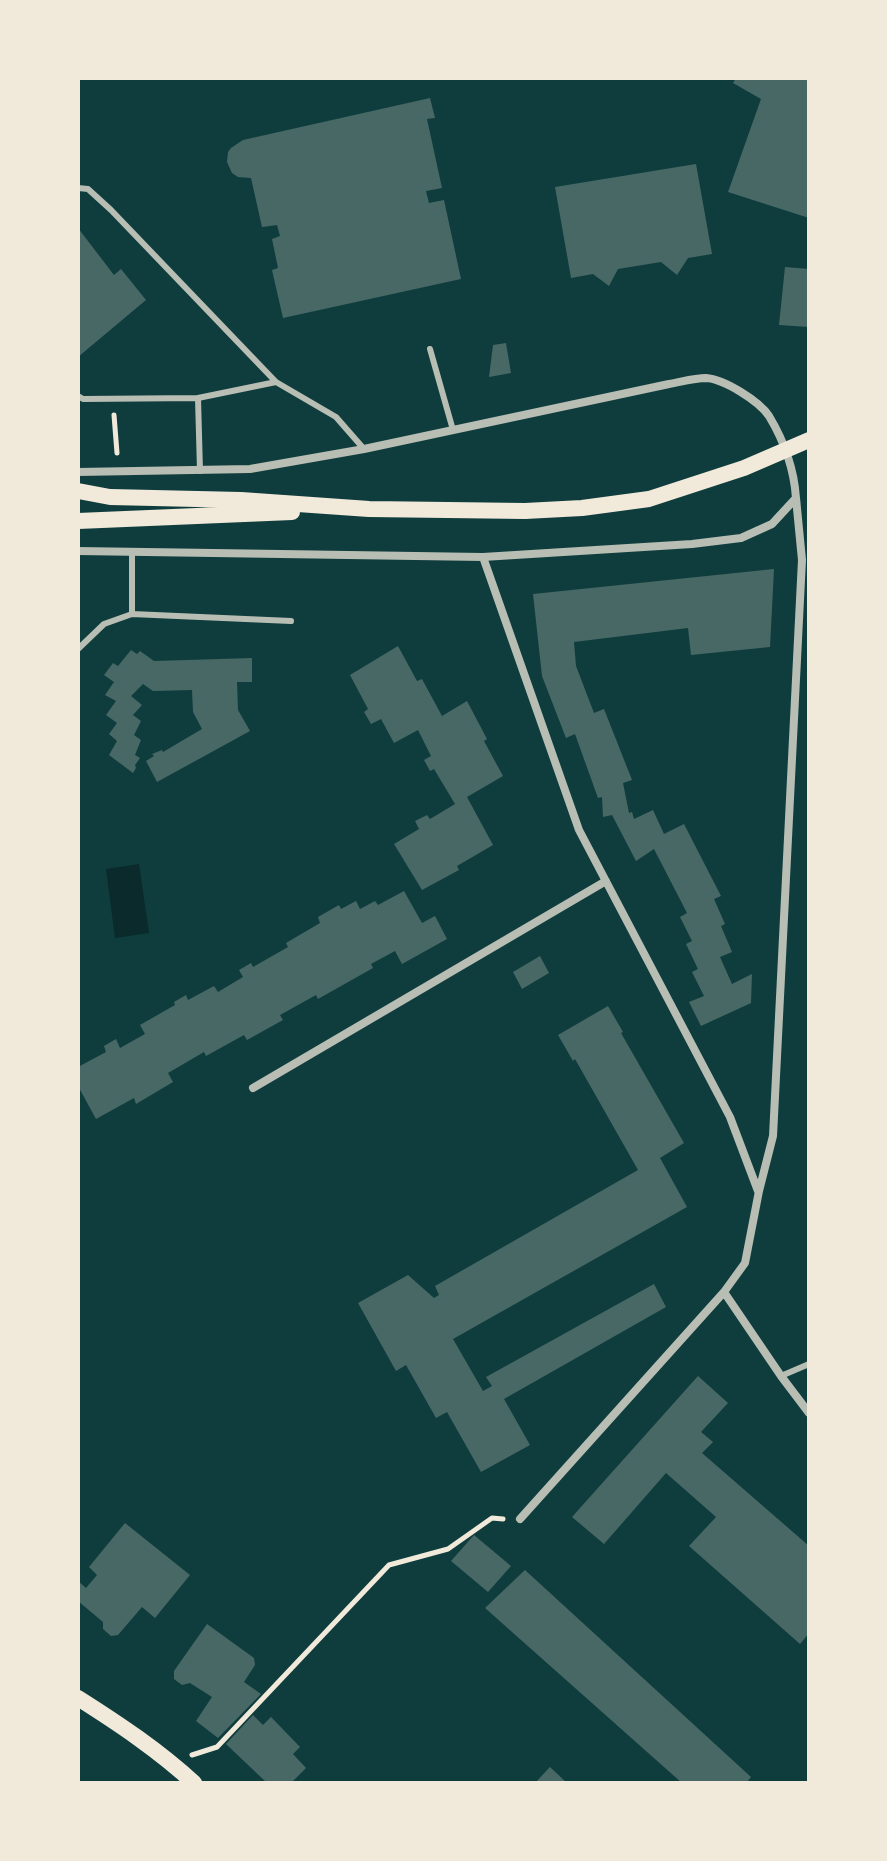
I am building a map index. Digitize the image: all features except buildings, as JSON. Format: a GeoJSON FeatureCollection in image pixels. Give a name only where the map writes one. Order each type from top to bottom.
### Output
{"type":"FeatureCollection","features":[{"type":"Feature","properties":{"kind":"main road"},"geometry":{"type":"LineString","coordinates":[[78,521],[369,509],[525,511],[582,508],[649,499],[744,468],[809,440]]}},
{"type":"Feature","properties":{"kind":"main road"},"geometry":{"type":"LineString","coordinates":[[78,491],[110,497],[241,500],[369,509]]}},
{"type":"Feature","properties":{"kind":"main road"},"geometry":{"type":"LineString","coordinates":[[78,1698],[127,1729],[194,1783]]}},
{"type":"Feature","properties":{"kind":"street"},"geometry":{"type":"LineString","coordinates":[[78,472],[250,469],[364,449],[706,378],[729,384],[767,413],[789,458],[795,483],[802,560],[773,1136],[745,1263],[724,1292],[520,1519]]}},
{"type":"Feature","properties":{"kind":"street"},"geometry":{"type":"LineString","coordinates":[[78,551],[483,557],[692,544],[741,538],[772,524],[796,498]]}},
{"type":"Feature","properties":{"kind":"street"},"geometry":{"type":"LineString","coordinates":[[483,557],[579,830],[730,1117],[759,1191]]}},
{"type":"Feature","properties":{"kind":"street"},"geometry":{"type":"LineString","coordinates":[[253,1088],[606,881]]}},
{"type":"Feature","properties":{"kind":"street"},"geometry":{"type":"LineString","coordinates":[[724,1292],[809,1413]]}},
{"type":"Feature","properties":{"kind":"lane"},"geometry":{"type":"LineString","coordinates":[[78,188],[88,189],[111,210],[276,382],[336,417],[364,449]]}},
{"type":"Feature","properties":{"kind":"lane"},"geometry":{"type":"LineString","coordinates":[[430,349],[453,430]]}},
{"type":"Feature","properties":{"kind":"lane"},"geometry":{"type":"LineString","coordinates":[[78,396],[83,399],[198,398],[276,382]]}},
{"type":"Feature","properties":{"kind":"lane"},"geometry":{"type":"LineString","coordinates":[[198,398],[200,471]]}},
{"type":"Feature","properties":{"kind":"lane"},"geometry":{"type":"LineString","coordinates":[[132,552],[132,614]]}},
{"type":"Feature","properties":{"kind":"lane"},"geometry":{"type":"LineString","coordinates":[[78,649],[104,624],[132,614],[291,621]]}},
{"type":"Feature","properties":{"kind":"lane"},"geometry":{"type":"LineString","coordinates":[[781,1376],[809,1364]]}},
{"type":"Feature","properties":{"kind":"path"},"geometry":{"type":"LineString","coordinates":[[102,399],[113,414],[117,440],[116,461],[111,473]]}},
{"type":"Feature","properties":{"kind":"path"},"geometry":{"type":"LineString","coordinates":[[171,1762],[217,1747],[389,1565],[448,1549],[492,1518],[520,1519]]}},
{"type":"Feature","properties":{"kind":"water"},"geometry":{"type":"Polygon","coordinates":[[[139,864],[149,933],[115,938],[106,869],[139,864]]]}}]}
